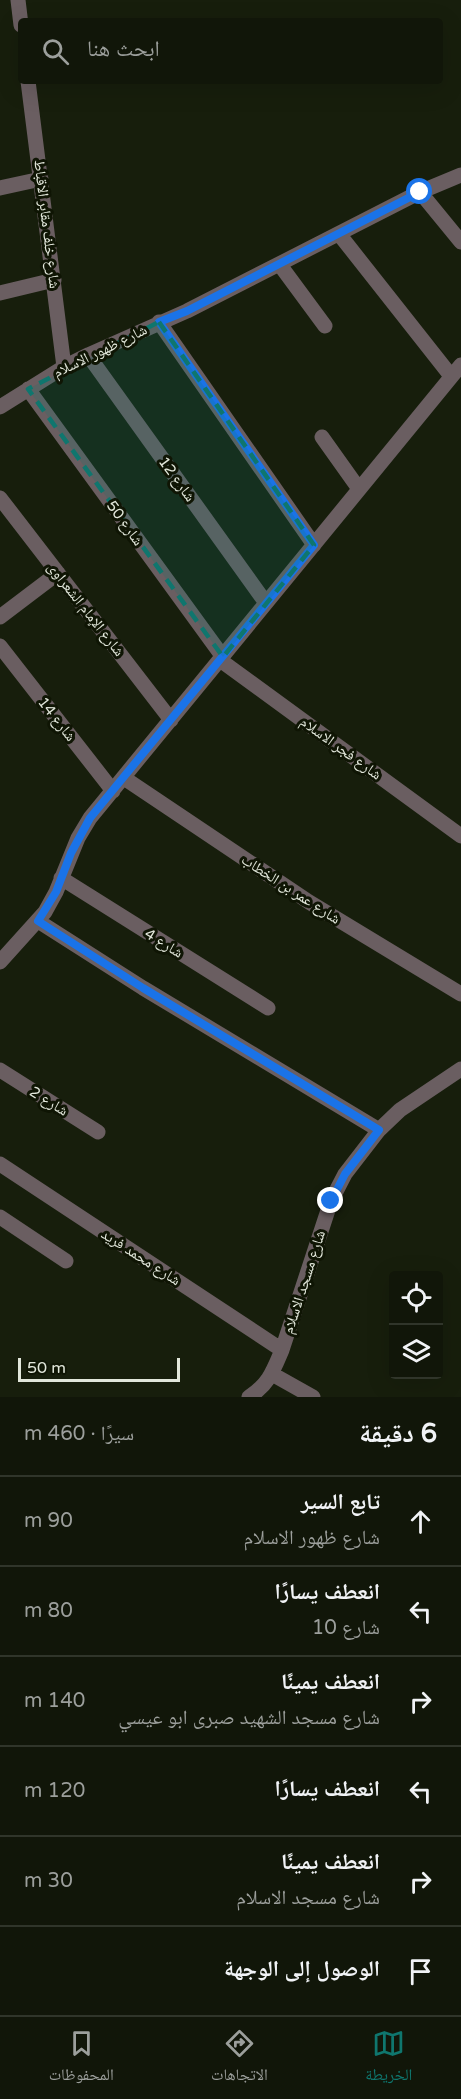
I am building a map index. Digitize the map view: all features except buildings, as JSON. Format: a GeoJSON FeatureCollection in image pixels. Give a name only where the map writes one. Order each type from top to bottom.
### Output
{"type":"FeatureCollection","features":[{"type":"Feature","properties":{"kind":"street"},"geometry":{"type":"LineString","coordinates":[[18,0],[20,18]]}},
{"type":"Feature","properties":{"kind":"street","name":"شارع خلف مقابر الاقباط"},"geometry":{"type":"LineString","coordinates":[[28,84],[64,367]]}},
{"type":"Feature","properties":{"kind":"street","name":"شارع ظهور الاسلام"},"geometry":{"type":"LineString","coordinates":[[0,407],[64,367],[187,311],[420,192],[461,175]]}},
{"type":"Feature","properties":{"kind":"street"},"geometry":{"type":"LineString","coordinates":[[0,188],[41,179]]}},
{"type":"Feature","properties":{"kind":"street"},"geometry":{"type":"LineString","coordinates":[[420,192],[461,242]]}},
{"type":"Feature","properties":{"kind":"street"},"geometry":{"type":"LineString","coordinates":[[0,962],[38,921],[51,902],[78,838],[90,818],[456,370],[339,234]]}},
{"type":"Feature","properties":{"kind":"street"},"geometry":{"type":"LineString","coordinates":[[280,265],[325,326]]}},
{"type":"Feature","properties":{"kind":"street"},"geometry":{"type":"LineString","coordinates":[[0,293],[54,280]]}},
{"type":"Feature","properties":{"kind":"street"},"geometry":{"type":"LineString","coordinates":[[159,322],[314,545]]}},
{"type":"Feature","properties":{"kind":"street","name":"شارع 12"},"geometry":{"type":"LineString","coordinates":[[88,355],[266,603]]}},
{"type":"Feature","properties":{"kind":"street","name":"شارع 50"},"geometry":{"type":"LineString","coordinates":[[28,389],[221,658]]}},
{"type":"Feature","properties":{"kind":"street"},"geometry":{"type":"LineString","coordinates":[[322,437],[359,489]]}},
{"type":"Feature","properties":{"kind":"street","name":"شارع الإمام الشعراوى"},"geometry":{"type":"LineString","coordinates":[[0,498],[171,720]]}},
{"type":"Feature","properties":{"kind":"street"},"geometry":{"type":"LineString","coordinates":[[0,617],[58,573]]}},
{"type":"Feature","properties":{"kind":"street","name":"شارع 14"},"geometry":{"type":"LineString","coordinates":[[0,646],[113,791]]}},
{"type":"Feature","properties":{"kind":"street","name":"شارع فجر الاسلام"},"geometry":{"type":"LineString","coordinates":[[221,658],[461,836]]}},
{"type":"Feature","properties":{"kind":"street","name":"شارع عمر بن الخطاب"},"geometry":{"type":"LineString","coordinates":[[124,778],[309,902],[461,994]]}},
{"type":"Feature","properties":{"kind":"street","name":"شارع 4"},"geometry":{"type":"LineString","coordinates":[[61,878],[268,1008]]}},
{"type":"Feature","properties":{"kind":"street"},"geometry":{"type":"LineString","coordinates":[[38,921],[143,988],[379,1130]]}},
{"type":"Feature","properties":{"kind":"street","name":"شارع 2"},"geometry":{"type":"LineString","coordinates":[[0,1070],[98,1132]]}},
{"type":"Feature","properties":{"kind":"street","name":"شارع مسجد الاسلام"},"geometry":{"type":"LineString","coordinates":[[249,1397],[264,1388],[272,1374],[331,1201],[345,1174],[379,1130],[400,1110],[461,1070]]}},
{"type":"Feature","properties":{"kind":"street","name":"شارع محمد فريد"},"geometry":{"type":"LineString","coordinates":[[0,1164],[282,1350]]}},
{"type":"Feature","properties":{"kind":"street"},"geometry":{"type":"LineString","coordinates":[[0,1217],[66,1261]]}},
{"type":"Feature","properties":{"kind":"street"},"geometry":{"type":"LineString","coordinates":[[272,1374],[313,1397]]}},
{"type":"Feature","properties":{"kind":"highlighted area"},"geometry":{"type":"Polygon","coordinates":[[[159,322],[314,545],[223,657],[28,389],[159,322]]]}},
{"type":"Feature","properties":{"kind":"route"},"geometry":{"type":"LineString","coordinates":[[331,1201],[345,1174],[379,1130],[143,988],[38,921],[51,902],[71,853],[90,818],[314,545],[159,322],[187,311],[420,192]]}}]}
